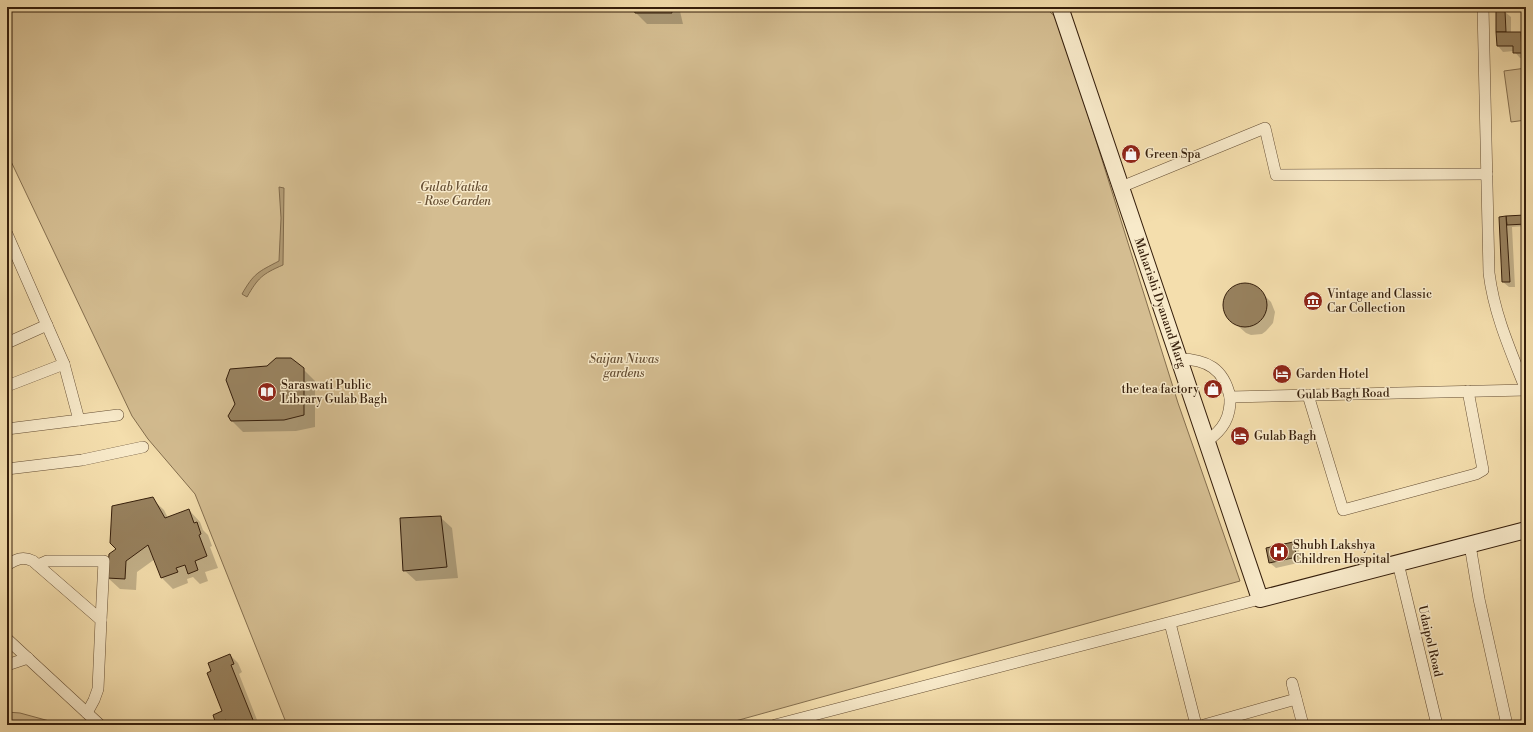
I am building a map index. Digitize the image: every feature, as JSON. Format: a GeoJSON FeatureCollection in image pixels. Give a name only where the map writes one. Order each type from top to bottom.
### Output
{"type":"FeatureCollection","features":[{"type":"Feature","properties":{"kind":"main road","name":"Maharishi Dyanand Marg"},"geometry":{"type":"LineString","coordinates":[[1060,7],[1260,599]]}},
{"type":"Feature","properties":{"kind":"main road"},"geometry":{"type":"LineString","coordinates":[[1260,599],[1526,530]]}},
{"type":"Feature","properties":{"kind":"street"},"geometry":{"type":"LineString","coordinates":[[1483,7],[1489,272],[1491,292],[1505,337],[1526,390]]}},
{"type":"Feature","properties":{"kind":"street"},"geometry":{"type":"LineString","coordinates":[[1121,187],[1265,128],[1276,175],[1487,174]]}},
{"type":"Feature","properties":{"kind":"street"},"geometry":{"type":"LineString","coordinates":[[7,234],[64,364],[79,420]]}},
{"type":"Feature","properties":{"kind":"street"},"geometry":{"type":"LineString","coordinates":[[7,343],[47,325]]}},
{"type":"Feature","properties":{"kind":"street"},"geometry":{"type":"LineString","coordinates":[[1179,359],[1194,359],[1209,365],[1226,383],[1230,397],[1230,405],[1226,420],[1217,434],[1207,441]]}},
{"type":"Feature","properties":{"kind":"street"},"geometry":{"type":"LineString","coordinates":[[7,386],[64,364]]}},
{"type":"Feature","properties":{"kind":"street","name":"Gulab Bagh Road"},"geometry":{"type":"LineString","coordinates":[[1230,397],[1526,390]]}},
{"type":"Feature","properties":{"kind":"street"},"geometry":{"type":"LineString","coordinates":[[1308,395],[1343,510],[1476,474],[1483,470],[1468,392]]}},
{"type":"Feature","properties":{"kind":"street"},"geometry":{"type":"LineString","coordinates":[[7,429],[118,415]]}},
{"type":"Feature","properties":{"kind":"street"},"geometry":{"type":"LineString","coordinates":[[7,469],[82,460],[143,447]]}},
{"type":"Feature","properties":{"kind":"street"},"geometry":{"type":"LineString","coordinates":[[1470,545],[1479,599],[1507,725]]}},
{"type":"Feature","properties":{"kind":"street"},"geometry":{"type":"LineString","coordinates":[[7,565],[16,559],[23,558],[33,561],[101,620]]}},
{"type":"Feature","properties":{"kind":"street"},"geometry":{"type":"LineString","coordinates":[[38,565],[47,561],[104,561],[98,689],[87,713]]}},
{"type":"Feature","properties":{"kind":"street","name":"Udaipol Road"},"geometry":{"type":"LineString","coordinates":[[1398,563],[1436,725]]}},
{"type":"Feature","properties":{"kind":"street"},"geometry":{"type":"LineString","coordinates":[[775,725],[1260,599]]}},
{"type":"Feature","properties":{"kind":"street"},"geometry":{"type":"LineString","coordinates":[[1170,623],[1196,725]]}},
{"type":"Feature","properties":{"kind":"street"},"geometry":{"type":"LineString","coordinates":[[7,639],[100,725]]}},
{"type":"Feature","properties":{"kind":"street"},"geometry":{"type":"LineString","coordinates":[[7,665],[28,658]]}},
{"type":"Feature","properties":{"kind":"street"},"geometry":{"type":"LineString","coordinates":[[1292,683],[1304,725]]}},
{"type":"Feature","properties":{"kind":"street"},"geometry":{"type":"LineString","coordinates":[[1204,725],[1296,699]]}},
{"type":"Feature","properties":{"kind":"green space","name":"Saijan Niwas gardens"},"geometry":{"type":"Polygon","coordinates":[[[7,7],[1049,7],[1050,12],[1058,19],[1178,403],[1240,581],[721,725],[287,725],[195,494],[148,439],[132,416],[7,153],[7,7]]]}},
{"type":"Feature","properties":{"kind":"green space"},"geometry":{"type":"Polygon","coordinates":[[[1526,68],[1526,120],[1511,122],[1504,71],[1526,68]]]}},
{"type":"Feature","properties":{"kind":"green space"},"geometry":{"type":"Polygon","coordinates":[[[7,712],[20,713],[64,725],[7,725],[7,712]]]}},
{"type":"Feature","properties":{"kind":"shaded area"},"geometry":{"type":"Polygon","coordinates":[[[279,187],[284,188],[283,265],[261,277],[247,297],[242,294],[253,277],[279,261],[281,218],[279,187]]]}},
{"type":"Feature","properties":{"kind":"building"},"geometry":{"type":"Polygon","coordinates":[[[633,7],[671,7],[672,13],[635,13],[633,7]]]}},
{"type":"Feature","properties":{"kind":"building"},"geometry":{"type":"Polygon","coordinates":[[[1496,11],[1505,11],[1506,32],[1496,32],[1496,11]]]}},
{"type":"Feature","properties":{"kind":"building"},"geometry":{"type":"Polygon","coordinates":[[[1496,32],[1521,32],[1522,53],[1513,53],[1513,46],[1497,46],[1496,32]]]}},
{"type":"Feature","properties":{"kind":"building"},"geometry":{"type":"Polygon","coordinates":[[[1525,215],[1526,224],[1507,225],[1506,216],[1525,215]]]}},
{"type":"Feature","properties":{"kind":"building"},"geometry":{"type":"Polygon","coordinates":[[[1506,216],[1510,282],[1502,282],[1499,217],[1506,216]]]}},
{"type":"Feature","properties":{"kind":"building"},"geometry":{"type":"Polygon","coordinates":[[[1245,283],[1257,287],[1263,293],[1267,305],[1263,317],[1257,323],[1245,327],[1233,323],[1227,317],[1223,305],[1227,293],[1233,287],[1245,283]]]}},
{"type":"Feature","properties":{"kind":"building","name":"Saraswati Public Library Gulab Bagh"},"geometry":{"type":"Polygon","coordinates":[[[276,358],[291,358],[304,368],[304,415],[284,420],[231,421],[228,416],[235,404],[226,380],[230,369],[267,366],[276,358]]]}},
{"type":"Feature","properties":{"kind":"building"},"geometry":{"type":"Polygon","coordinates":[[[153,497],[165,518],[189,509],[194,523],[197,522],[201,534],[199,535],[207,556],[195,561],[198,570],[188,574],[185,565],[176,568],[178,572],[161,578],[148,545],[126,561],[125,579],[107,578],[109,554],[116,549],[110,543],[112,506],[153,497]]]}},
{"type":"Feature","properties":{"kind":"building"},"geometry":{"type":"Polygon","coordinates":[[[441,516],[447,567],[403,571],[400,518],[441,516]]]}},
{"type":"Feature","properties":{"kind":"building"},"geometry":{"type":"Polygon","coordinates":[[[1293,542],[1297,557],[1269,563],[1266,548],[1293,542]]]}},
{"type":"Feature","properties":{"kind":"building"},"geometry":{"type":"Polygon","coordinates":[[[230,654],[234,664],[231,665],[255,725],[228,725],[226,720],[216,724],[213,715],[222,711],[207,673],[211,671],[208,663],[230,654]]]}},
{"type":"Feature","properties":{"kind":"place","name":"Green Spa"},"geometry":{"type":"Point","coordinates":[1131,154]}},
{"type":"Feature","properties":{"kind":"place","name":"Vintage and Classic Car Collection"},"geometry":{"type":"Point","coordinates":[1313,301]}},
{"type":"Feature","properties":{"kind":"place","name":"Garden Hotel"},"geometry":{"type":"Point","coordinates":[1282,374]}},
{"type":"Feature","properties":{"kind":"place","name":"the tea factory"},"geometry":{"type":"Point","coordinates":[1213,389]}},
{"type":"Feature","properties":{"kind":"place","name":"Saraswati Public Library Gulab Bagh"},"geometry":{"type":"Point","coordinates":[267,392]}},
{"type":"Feature","properties":{"kind":"place","name":"Gulab Bagh"},"geometry":{"type":"Point","coordinates":[1240,436]}},
{"type":"Feature","properties":{"kind":"place","name":"Shubh Lakshya Children Hospital"},"geometry":{"type":"Point","coordinates":[1279,552]}},
{"type":"Feature","properties":{"kind":"park label","name":"Gulab Vatika - Rose Garden"},"geometry":{"type":"Point","coordinates":[454,194]}}]}
